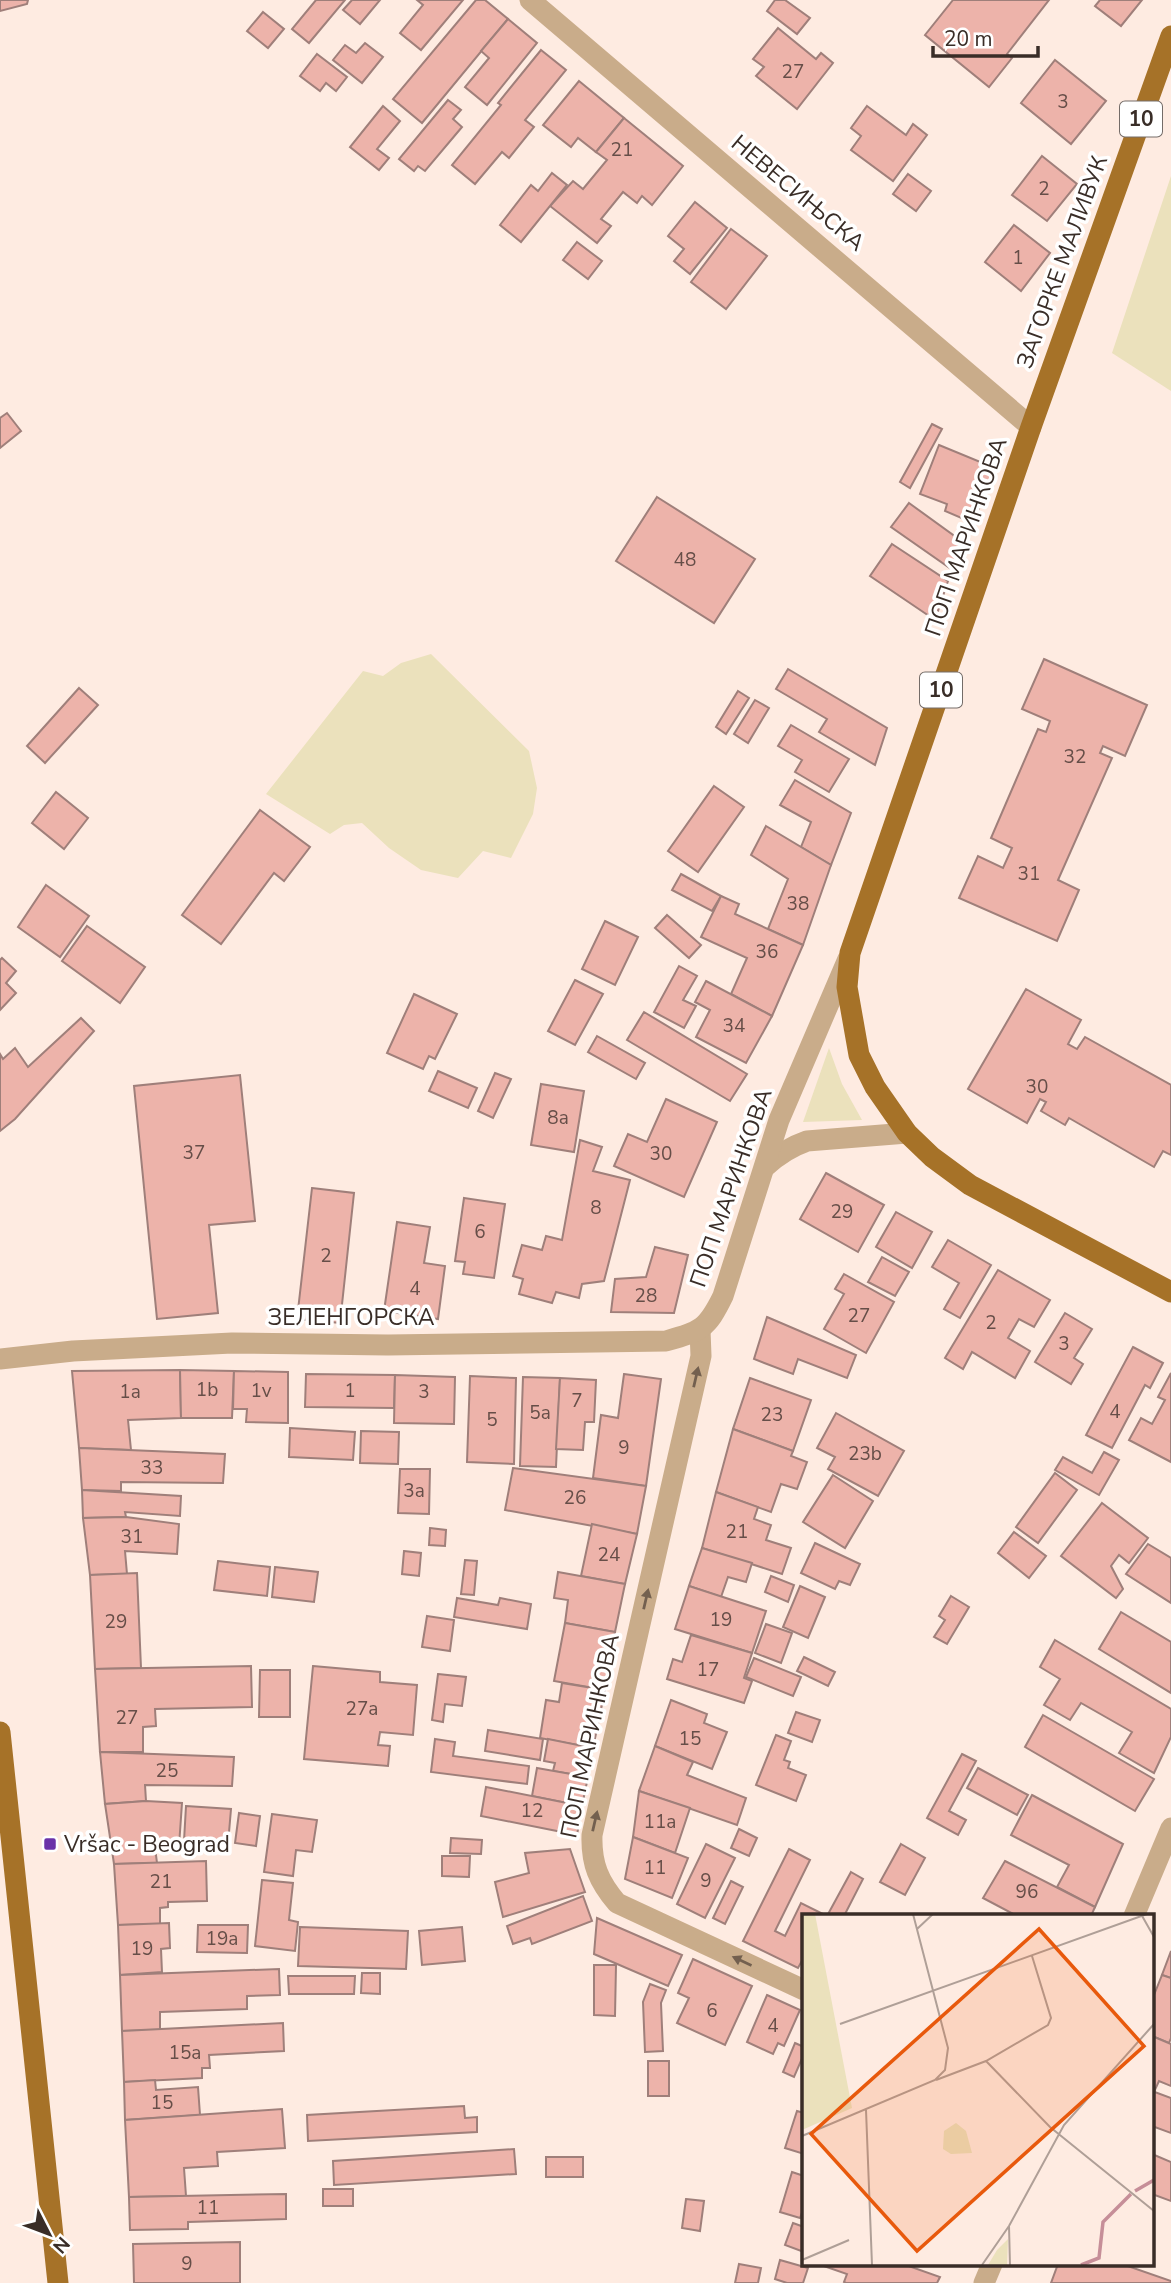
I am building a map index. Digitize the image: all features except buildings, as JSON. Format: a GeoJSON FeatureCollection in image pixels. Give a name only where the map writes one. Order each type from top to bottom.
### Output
{"type":"FeatureCollection","features":[{"type":"Feature","properties":{"kind":"main road","name":"ЗАГОРКЕ МАЛИВУК"},"geometry":{"type":"LineString","coordinates":[[1031,427],[1171,36]]}},
{"type":"Feature","properties":{"kind":"main road","name":"ПОП МАРИНКОВА"},"geometry":{"type":"LineString","coordinates":[[850,953],[1031,427]]}},
{"type":"Feature","properties":{"kind":"main road","name":"10"},"geometry":{"type":"LineString","coordinates":[[850,953],[847,986],[859,1055],[875,1087],[907,1133],[932,1157],[970,1185],[1171,1292]]}},
{"type":"Feature","properties":{"kind":"main road"},"geometry":{"type":"LineString","coordinates":[[0,1732],[58,2283]]}},
{"type":"Feature","properties":{"kind":"street","name":"НЕВЕСИЊСКА"},"geometry":{"type":"LineString","coordinates":[[530,0],[1031,427]]}},
{"type":"Feature","properties":{"kind":"street","name":"ПОП МАРИНКОВА"},"geometry":{"type":"LineString","coordinates":[[802,1990],[617,1903],[606,1890],[591,1853],[592,1835],[701,1356],[700,1330],[715,1312],[723,1296],[784,1109],[850,953]]}},
{"type":"Feature","properties":{"kind":"street"},"geometry":{"type":"LineString","coordinates":[[766,1166],[785,1151],[807,1141],[907,1133]]}},
{"type":"Feature","properties":{"kind":"street","name":"ЗЕЛЕНГОРСКА"},"geometry":{"type":"LineString","coordinates":[[0,1359],[74,1351],[232,1343],[388,1345],[666,1341],[700,1330]]}},
{"type":"Feature","properties":{"kind":"street"},"geometry":{"type":"LineString","coordinates":[[1135,1914],[1171,1828]]}},
{"type":"Feature","properties":{"kind":"street"},"geometry":{"type":"LineString","coordinates":[[984,2283],[991,2266]]}},
{"type":"Feature","properties":{"kind":"shaded area"},"geometry":{"type":"Polygon","coordinates":[[[1171,176],[1171,391],[1112,353],[1171,176]]]}},
{"type":"Feature","properties":{"kind":"shaded area"},"geometry":{"type":"Polygon","coordinates":[[[431,654],[529,751],[537,788],[533,814],[511,858],[483,851],[458,878],[421,870],[389,848],[362,823],[344,825],[330,834],[266,794],[363,671],[383,676],[401,663],[431,654]]]}},
{"type":"Feature","properties":{"kind":"shaded area"},"geometry":{"type":"Polygon","coordinates":[[[829,1048],[842,1084],[862,1120],[803,1122],[829,1048]]]}},
{"type":"Feature","properties":{"kind":"place","name":"Vršac - Beograd"},"geometry":{"type":"Point","coordinates":[50,1844]}}]}
